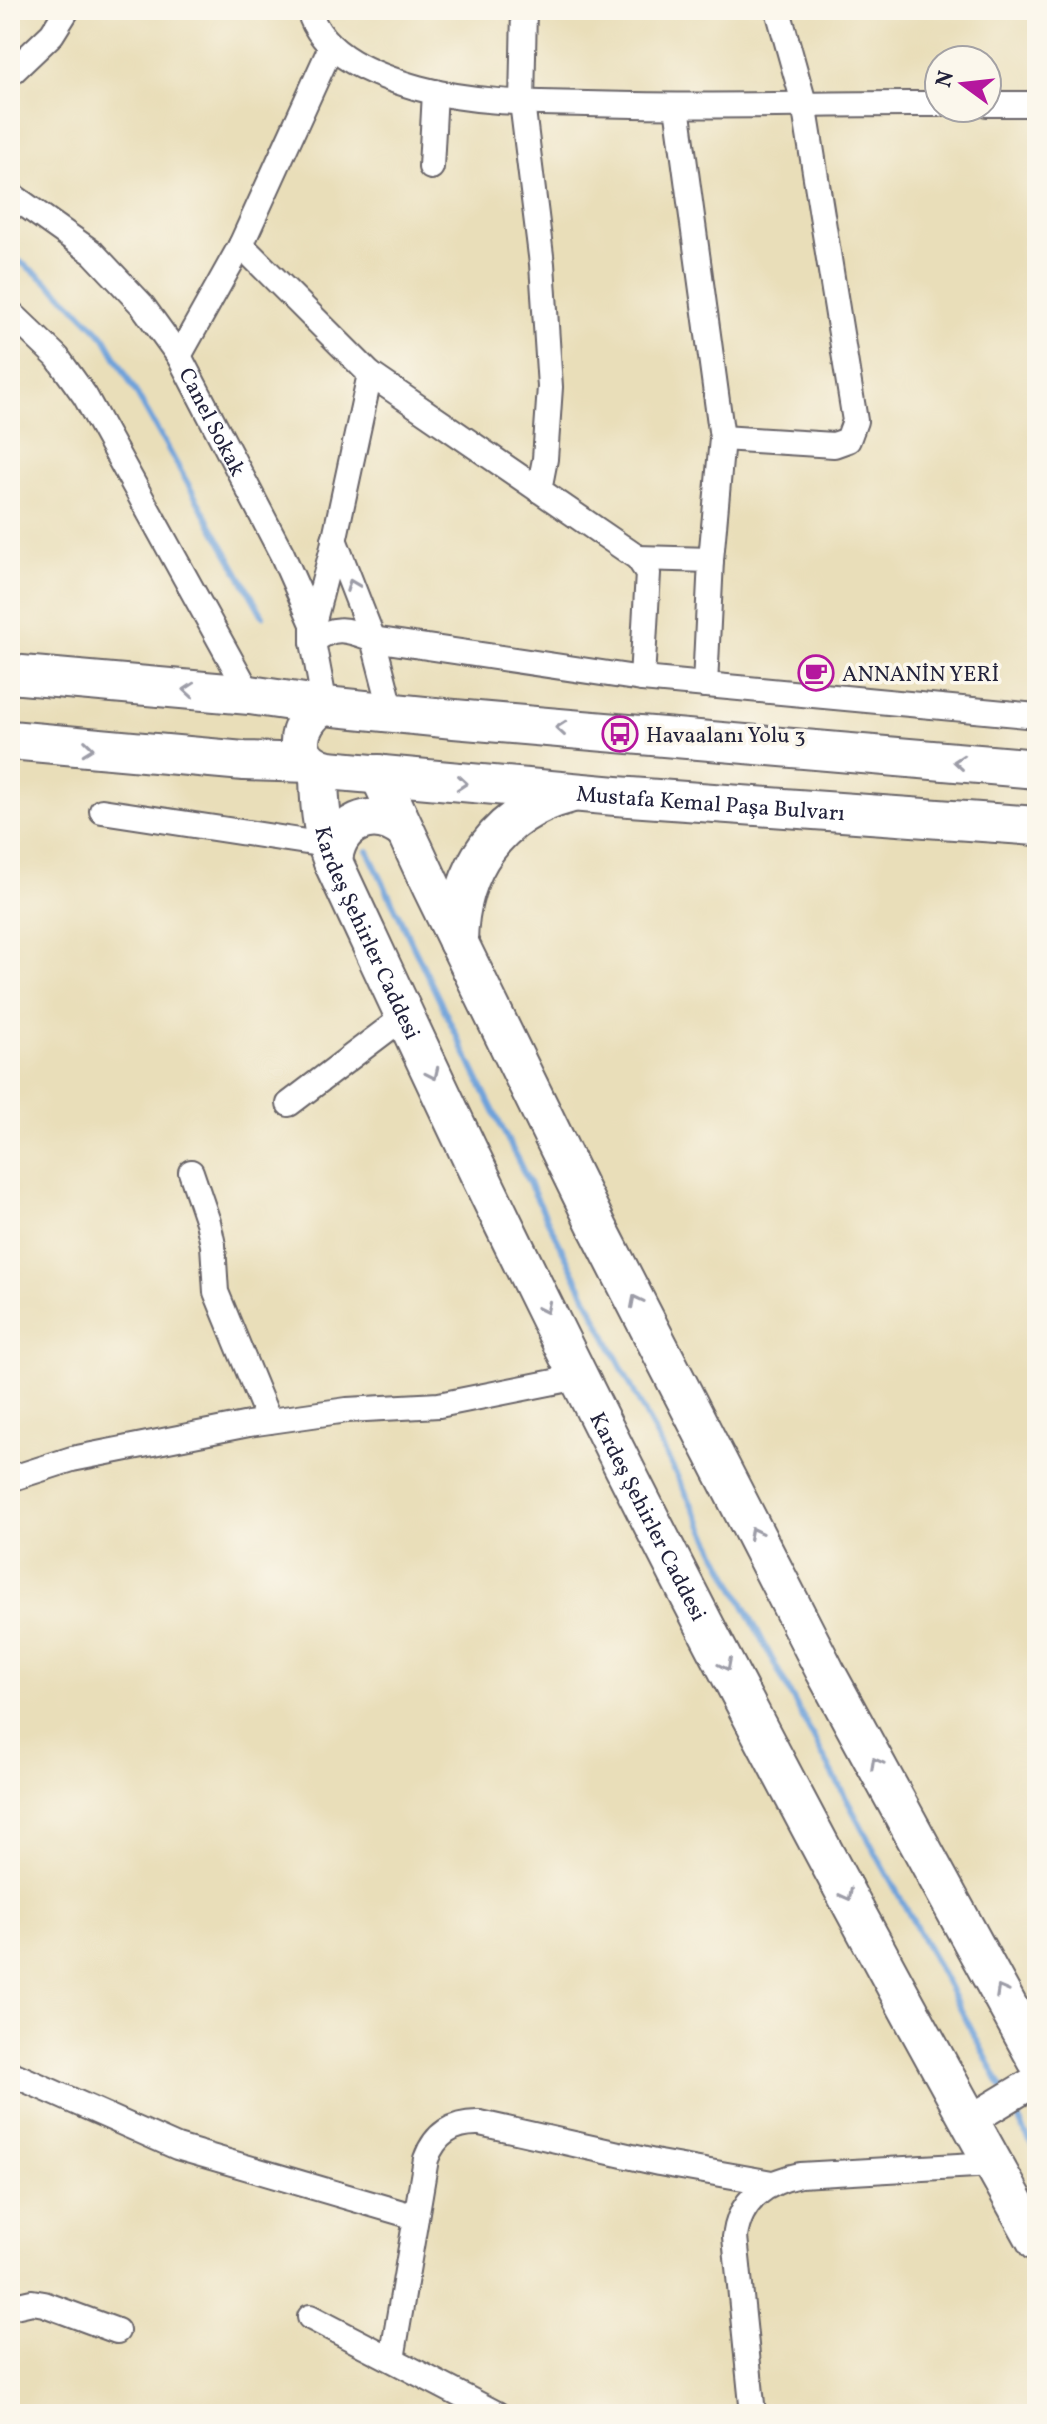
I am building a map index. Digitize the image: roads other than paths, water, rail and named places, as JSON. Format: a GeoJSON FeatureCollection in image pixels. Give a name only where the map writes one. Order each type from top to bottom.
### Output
{"type":"FeatureCollection","features":[{"type":"Feature","properties":{"kind":"main road"},"geometry":{"type":"LineString","coordinates":[[10,674],[1037,769]]}},
{"type":"Feature","properties":{"kind":"main road"},"geometry":{"type":"LineString","coordinates":[[315,766],[301,748],[301,730],[309,715],[324,705]]}},
{"type":"Feature","properties":{"kind":"main road"},"geometry":{"type":"LineString","coordinates":[[10,740],[381,774],[394,762],[400,742],[395,726],[383,714],[384,711]]}},
{"type":"Feature","properties":{"kind":"main road","name":"Kardeş Şehirler Caddesi"},"geometry":{"type":"LineString","coordinates":[[315,766],[330,853],[501,1219],[798,1803],[1037,2242]]}},
{"type":"Feature","properties":{"kind":"main road"},"geometry":{"type":"LineString","coordinates":[[381,774],[404,830],[607,1244],[825,1671],[1037,2060]]}},
{"type":"Feature","properties":{"kind":"main road","name":"Mustafa Kemal Paşa Bulvarı"},"geometry":{"type":"LineString","coordinates":[[381,774],[573,793],[1037,826]]}},
{"type":"Feature","properties":{"kind":"main road"},"geometry":{"type":"LineString","coordinates":[[458,942],[461,903],[485,849],[496,835],[524,813],[539,804],[573,793]]}},
{"type":"Feature","properties":{"kind":"main road"},"geometry":{"type":"LineString","coordinates":[[330,853],[334,852],[342,834],[358,822],[377,818],[404,830]]}},
{"type":"Feature","properties":{"kind":"street"},"geometry":{"type":"LineString","coordinates":[[10,74],[52,34],[67,10]]}},
{"type":"Feature","properties":{"kind":"street"},"geometry":{"type":"LineString","coordinates":[[309,10],[315,26],[331,47],[394,80],[435,92],[522,102],[677,106],[923,104]]}},
{"type":"Feature","properties":{"kind":"street"},"geometry":{"type":"LineString","coordinates":[[524,10],[522,102],[542,264],[550,387],[545,459],[539,490]]}},
{"type":"Feature","properties":{"kind":"street"},"geometry":{"type":"LineString","coordinates":[[722,438],[834,445],[848,440],[855,421],[804,103],[778,10]]}},
{"type":"Feature","properties":{"kind":"street"},"geometry":{"type":"LineString","coordinates":[[179,356],[241,245],[331,47]]}},
{"type":"Feature","properties":{"kind":"street"},"geometry":{"type":"LineString","coordinates":[[431,167],[435,92]]}},
{"type":"Feature","properties":{"kind":"street"},"geometry":{"type":"LineString","coordinates":[[1003,104],[1037,104]]}},
{"type":"Feature","properties":{"kind":"street"},"geometry":{"type":"LineString","coordinates":[[677,106],[722,438],[711,560],[705,685]]}},
{"type":"Feature","properties":{"kind":"street","name":"Canel Sokak"},"geometry":{"type":"LineString","coordinates":[[10,194],[93,253],[142,305],[179,356],[282,554],[313,633],[324,705]]}},
{"type":"Feature","properties":{"kind":"street"},"geometry":{"type":"LineString","coordinates":[[241,245],[370,374],[638,558],[648,573],[642,679]]}},
{"type":"Feature","properties":{"kind":"street"},"geometry":{"type":"LineString","coordinates":[[10,312],[57,357],[85,396],[250,695]]}},
{"type":"Feature","properties":{"kind":"street"},"geometry":{"type":"LineString","coordinates":[[370,374],[313,633],[349,630],[373,639],[642,679],[1037,716]]}},
{"type":"Feature","properties":{"kind":"street"},"geometry":{"type":"LineString","coordinates":[[282,554],[303,563],[319,562],[333,545]]}},
{"type":"Feature","properties":{"kind":"street"},"geometry":{"type":"LineString","coordinates":[[333,545],[373,639],[384,711]]}},
{"type":"Feature","properties":{"kind":"street"},"geometry":{"type":"LineString","coordinates":[[638,558],[711,560]]}},
{"type":"Feature","properties":{"kind":"street"},"geometry":{"type":"LineString","coordinates":[[102,811],[330,853]]}},
{"type":"Feature","properties":{"kind":"street"},"geometry":{"type":"LineString","coordinates":[[289,1104],[405,1016]]}},
{"type":"Feature","properties":{"kind":"street"},"geometry":{"type":"LineString","coordinates":[[191,1172],[208,1222],[216,1292],[269,1421]]}},
{"type":"Feature","properties":{"kind":"street"},"geometry":{"type":"LineString","coordinates":[[10,1479],[72,1459],[269,1421],[347,1410],[439,1405],[579,1377]]}},
{"type":"Feature","properties":{"kind":"street"},"geometry":{"type":"LineString","coordinates":[[10,2073],[177,2147],[416,2217]]}},
{"type":"Feature","properties":{"kind":"street"},"geometry":{"type":"LineString","coordinates":[[969,2121],[1037,2080]]}},
{"type":"Feature","properties":{"kind":"street"},"geometry":{"type":"LineString","coordinates":[[392,2359],[429,2150],[448,2129],[469,2122],[480,2123],[659,2163],[772,2183]]}},
{"type":"Feature","properties":{"kind":"street"},"geometry":{"type":"LineString","coordinates":[[753,2414],[735,2237],[736,2226],[752,2197],[772,2183],[800,2175],[993,2164]]}},
{"type":"Feature","properties":{"kind":"street"},"geometry":{"type":"LineString","coordinates":[[10,2307],[32,2302],[44,2304],[117,2331]]}},
{"type":"Feature","properties":{"kind":"street"},"geometry":{"type":"LineString","coordinates":[[310,2317],[497,2414]]}},
{"type":"Feature","properties":{"kind":"waterway"},"geometry":{"type":"LineString","coordinates":[[10,255],[60,293],[105,338],[263,616]]}},
{"type":"Feature","properties":{"kind":"waterway"},"geometry":{"type":"LineString","coordinates":[[368,851],[526,1177],[689,1500],[1003,2090]]}},
{"type":"Feature","properties":{"kind":"waterway"},"geometry":{"type":"LineString","coordinates":[[1012,2107],[1037,2155]]}},
{"type":"Feature","properties":{"kind":"place","name":"ANNANİN YERİ"},"geometry":{"type":"Point","coordinates":[816,673]}},
{"type":"Feature","properties":{"kind":"place","name":"Havaalanı Yolu 3"},"geometry":{"type":"Point","coordinates":[620,734]}}]}
